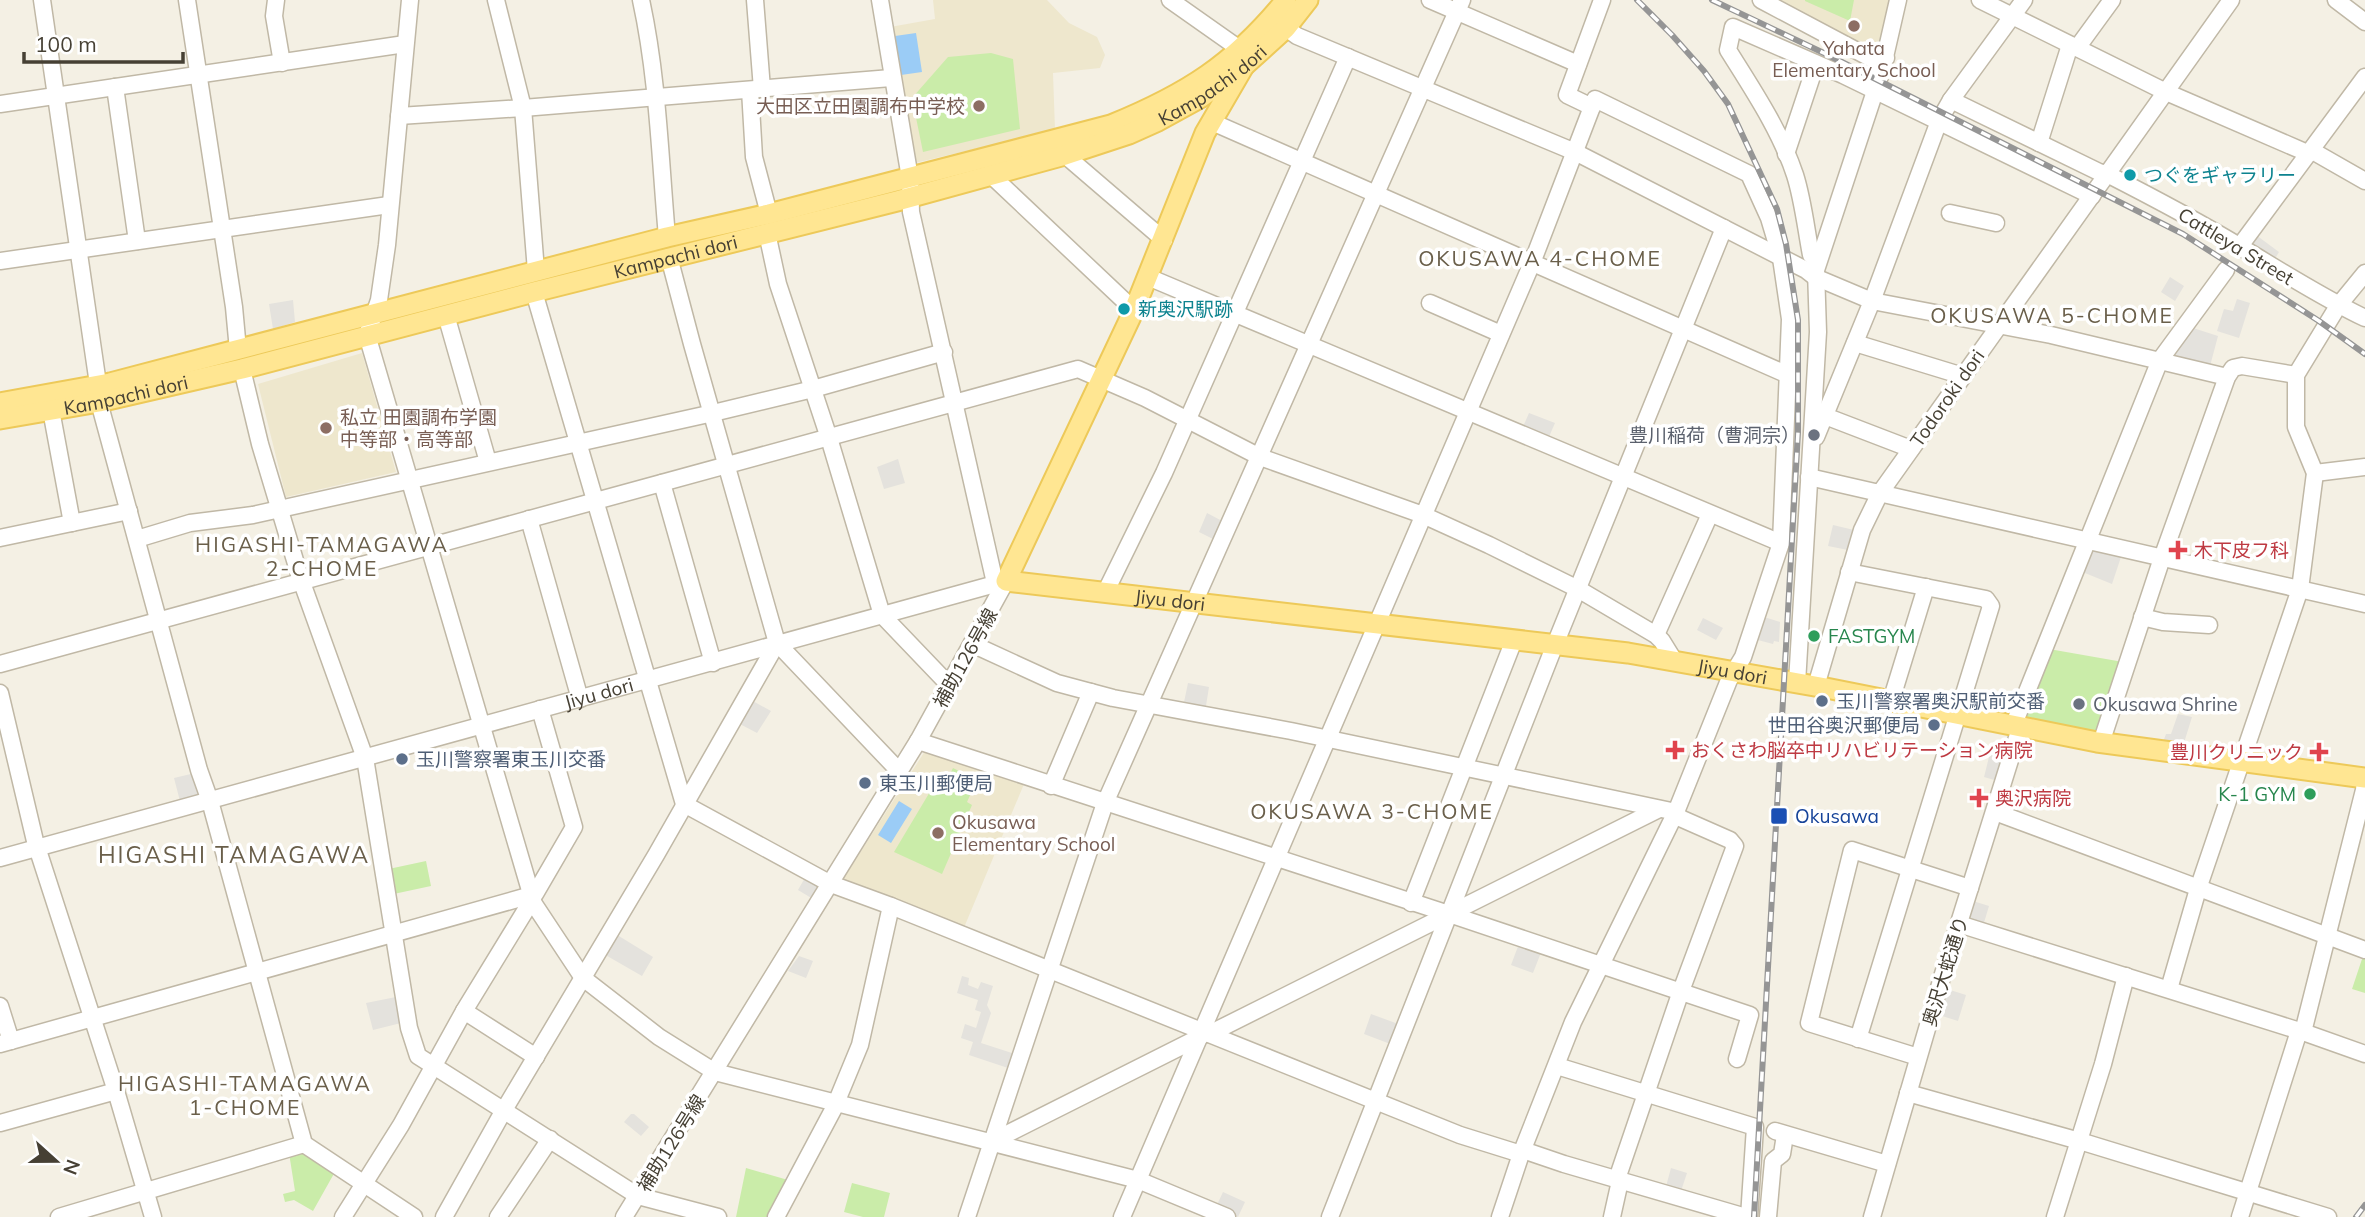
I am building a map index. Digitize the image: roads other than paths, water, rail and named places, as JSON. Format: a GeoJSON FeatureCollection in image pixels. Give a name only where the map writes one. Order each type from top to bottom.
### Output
{"type":"FeatureCollection","features":[{"type":"Feature","properties":{"kind":"main road","name":"Kampachi dori"},"geometry":{"type":"LineString","coordinates":[[0,419],[51,410],[99,393],[240,360],[367,335],[670,257],[768,223],[910,188],[1111,125],[1188,90],[1218,69],[1243,58],[1286,0]]}},
{"type":"Feature","properties":{"kind":"main road","name":"Kampachi dori"},"geometry":{"type":"LineString","coordinates":[[910,188],[992,176],[1129,134],[1158,121],[1200,98],[1243,58],[1286,28],[1308,0]]}},
{"type":"Feature","properties":{"kind":"main road","name":"補助126号線"},"geometry":{"type":"LineString","coordinates":[[1001,582],[1134,310],[1205,133],[1243,58]]}},
{"type":"Feature","properties":{"kind":"main road","name":"Kampachi dori"},"geometry":{"type":"LineString","coordinates":[[240,360],[374,315],[667,237],[768,223]]}},
{"type":"Feature","properties":{"kind":"main road","name":"Kampachi dori"},"geometry":{"type":"LineString","coordinates":[[0,402],[99,393]]}},
{"type":"Feature","properties":{"kind":"main road","name":"Jiyu dori"},"geometry":{"type":"LineString","coordinates":[[1001,582],[1628,653],[2101,743],[2365,779]]}},
{"type":"Feature","properties":{"kind":"street"},"geometry":{"type":"LineString","coordinates":[[42,0],[99,393],[199,770],[210,801],[304,1144],[414,1217]]}},
{"type":"Feature","properties":{"kind":"street"},"geometry":{"type":"LineString","coordinates":[[187,0],[240,360],[260,444],[302,581],[365,758],[413,1044],[418,1056],[638,1196],[718,1217]]}},
{"type":"Feature","properties":{"kind":"street"},"geometry":{"type":"LineString","coordinates":[[276,0],[274,16],[282,63]]}},
{"type":"Feature","properties":{"kind":"street"},"geometry":{"type":"LineString","coordinates":[[410,0],[381,289],[367,335],[534,904],[583,978],[659,1037],[715,1072],[1138,1180],[1227,1217]]}},
{"type":"Feature","properties":{"kind":"street"},"geometry":{"type":"LineString","coordinates":[[495,0],[523,108],[536,271]]}},
{"type":"Feature","properties":{"kind":"street"},"geometry":{"type":"LineString","coordinates":[[641,0],[648,28],[656,98],[667,237]]}},
{"type":"Feature","properties":{"kind":"street"},"geometry":{"type":"LineString","coordinates":[[755,0],[754,157],[778,284],[829,438],[882,615],[950,686]]}},
{"type":"Feature","properties":{"kind":"street"},"geometry":{"type":"LineString","coordinates":[[880,0],[910,188],[944,352],[1001,582]]}},
{"type":"Feature","properties":{"kind":"street"},"geometry":{"type":"LineString","coordinates":[[1170,0],[1243,58]]}},
{"type":"Feature","properties":{"kind":"street"},"geometry":{"type":"LineString","coordinates":[[1430,0],[1459,6],[1578,64]]}},
{"type":"Feature","properties":{"kind":"street"},"geometry":{"type":"LineString","coordinates":[[1592,107],[1567,95],[1602,0]]}},
{"type":"Feature","properties":{"kind":"street"},"geometry":{"type":"LineString","coordinates":[[1761,0],[1876,61],[1886,58]]}},
{"type":"Feature","properties":{"kind":"street"},"geometry":{"type":"LineString","coordinates":[[1816,270],[1886,58],[1898,0]]}},
{"type":"Feature","properties":{"kind":"street"},"geometry":{"type":"LineString","coordinates":[[1980,0],[2166,92],[2310,153],[2316,153],[2365,181]]}},
{"type":"Feature","properties":{"kind":"street"},"geometry":{"type":"LineString","coordinates":[[1810,449],[1872,301],[1939,121],[1951,100],[2024,0]]}},
{"type":"Feature","properties":{"kind":"street"},"geometry":{"type":"LineString","coordinates":[[2039,143],[2073,46],[2112,0]]}},
{"type":"Feature","properties":{"kind":"street","name":"Todoroki dori"},"geometry":{"type":"LineString","coordinates":[[1807,685],[1849,572],[1861,530],[1880,493],[2231,0]]}},
{"type":"Feature","properties":{"kind":"street"},"geometry":{"type":"LineString","coordinates":[[2336,0],[2365,22]]}},
{"type":"Feature","properties":{"kind":"street"},"geometry":{"type":"LineString","coordinates":[[967,1217],[1105,803],[1459,6]]}},
{"type":"Feature","properties":{"kind":"street"},"geometry":{"type":"LineString","coordinates":[[1807,685],[1810,449],[1818,332],[1816,270],[1795,176],[1773,125],[1728,50],[1733,27],[1876,90],[2092,196]]}},
{"type":"Feature","properties":{"kind":"street"},"geometry":{"type":"LineString","coordinates":[[1286,28],[1297,36],[1575,152],[1781,258],[1806,270],[1816,270],[1872,301],[1999,325],[2227,377]]}},
{"type":"Feature","properties":{"kind":"street"},"geometry":{"type":"LineString","coordinates":[[0,104],[405,44]]}},
{"type":"Feature","properties":{"kind":"street"},"geometry":{"type":"LineString","coordinates":[[1105,593],[1187,420],[1348,57]]}},
{"type":"Feature","properties":{"kind":"street"},"geometry":{"type":"LineString","coordinates":[[1786,154],[1816,64]]}},
{"type":"Feature","properties":{"kind":"street"},"geometry":{"type":"LineString","coordinates":[[2241,246],[2365,77]]}},
{"type":"Feature","properties":{"kind":"street"},"geometry":{"type":"LineString","coordinates":[[399,116],[891,78]]}},
{"type":"Feature","properties":{"kind":"street"},"geometry":{"type":"LineString","coordinates":[[115,88],[137,241]]}},
{"type":"Feature","properties":{"kind":"street"},"geometry":{"type":"LineString","coordinates":[[1122,1217],[1204,1034],[1375,624],[1532,263],[1595,99],[1749,174],[1769,218],[1781,258],[1790,315],[1781,543],[1746,647],[1728,680],[1676,812],[1573,1023],[1522,1152],[1500,1217]]}},
{"type":"Feature","properties":{"kind":"street","name":"Cattleya Street"},"geometry":{"type":"LineString","coordinates":[[1951,100],[2172,207],[2241,246],[2304,287],[2365,318]]}},
{"type":"Feature","properties":{"kind":"street"},"geometry":{"type":"LineString","coordinates":[[1212,122],[1788,375]]}},
{"type":"Feature","properties":{"kind":"street"},"geometry":{"type":"LineString","coordinates":[[1065,155],[1164,240]]}},
{"type":"Feature","properties":{"kind":"street"},"geometry":{"type":"LineString","coordinates":[[992,176],[1134,310]]}},
{"type":"Feature","properties":{"kind":"street"},"geometry":{"type":"LineString","coordinates":[[0,261],[389,205]]}},
{"type":"Feature","properties":{"kind":"street"},"geometry":{"type":"LineString","coordinates":[[1950,213],[1996,223]]}},
{"type":"Feature","properties":{"kind":"street"},"geometry":{"type":"LineString","coordinates":[[1330,1217],[1555,645],[1724,228]]}},
{"type":"Feature","properties":{"kind":"street"},"geometry":{"type":"LineString","coordinates":[[670,257],[777,643],[899,771]]}},
{"type":"Feature","properties":{"kind":"street","name":"奥沢大蛇通り"},"geometry":{"type":"LineString","coordinates":[[1874,1217],[1918,1057],[1995,812],[2017,725],[2087,540],[2160,360],[2225,270]]}},
{"type":"Feature","properties":{"kind":"street"},"geometry":{"type":"LineString","coordinates":[[2169,989],[2198,888],[2300,589],[2315,473],[2296,427],[2296,375],[2318,337],[2365,273]]}},
{"type":"Feature","properties":{"kind":"street"},"geometry":{"type":"LineString","coordinates":[[1148,277],[1781,543]]}},
{"type":"Feature","properties":{"kind":"street"},"geometry":{"type":"LineString","coordinates":[[534,292],[684,804],[831,884],[1460,1135],[1748,1217],[1755,1127],[1557,1066]]}},
{"type":"Feature","properties":{"kind":"street"},"geometry":{"type":"LineString","coordinates":[[1430,303],[1501,334]]}},
{"type":"Feature","properties":{"kind":"street"},"geometry":{"type":"LineString","coordinates":[[446,315],[488,462]]}},
{"type":"Feature","properties":{"kind":"street"},"geometry":{"type":"LineString","coordinates":[[1855,342],[1963,376]]}},
{"type":"Feature","properties":{"kind":"street"},"geometry":{"type":"LineString","coordinates":[[136,539],[190,523],[253,515],[713,414],[944,352]]}},
{"type":"Feature","properties":{"kind":"street"},"geometry":{"type":"LineString","coordinates":[[2101,743],[2162,558],[2227,377],[2233,368],[2242,366],[2296,375]]}},
{"type":"Feature","properties":{"kind":"street"},"geometry":{"type":"LineString","coordinates":[[0,664],[1078,369],[1260,457],[1423,515],[1578,589],[1656,635],[1675,662]]}},
{"type":"Feature","properties":{"kind":"street"},"geometry":{"type":"LineString","coordinates":[[51,410],[72,523]]}},
{"type":"Feature","properties":{"kind":"street"},"geometry":{"type":"LineString","coordinates":[[1825,416],[1911,449]]}},
{"type":"Feature","properties":{"kind":"street"},"geometry":{"type":"LineString","coordinates":[[2315,473],[2365,467]]}},
{"type":"Feature","properties":{"kind":"street"},"geometry":{"type":"LineString","coordinates":[[1810,477],[2365,604]]}},
{"type":"Feature","properties":{"kind":"street"},"geometry":{"type":"LineString","coordinates":[[662,484],[713,663]]}},
{"type":"Feature","properties":{"kind":"street"},"geometry":{"type":"LineString","coordinates":[[0,538],[129,510]]}},
{"type":"Feature","properties":{"kind":"street"},"geometry":{"type":"LineString","coordinates":[[1656,635],[1710,514]]}},
{"type":"Feature","properties":{"kind":"street"},"geometry":{"type":"LineString","coordinates":[[529,519],[580,699]]}},
{"type":"Feature","properties":{"kind":"street"},"geometry":{"type":"LineString","coordinates":[[1849,572],[1986,599],[1991,606],[1858,1039]]}},
{"type":"Feature","properties":{"kind":"street","name":"Jiyu dori"},"geometry":{"type":"LineString","coordinates":[[0,858],[1001,582]]}},
{"type":"Feature","properties":{"kind":"street","name":"補助126号線"},"geometry":{"type":"LineString","coordinates":[[624,1217],[918,741],[972,644],[1001,582]]}},
{"type":"Feature","properties":{"kind":"street"},"geometry":{"type":"LineString","coordinates":[[1891,701],[1926,587]]}},
{"type":"Feature","properties":{"kind":"street"},"geometry":{"type":"LineString","coordinates":[[2142,617],[2163,622],[2209,625]]}},
{"type":"Feature","properties":{"kind":"street"},"geometry":{"type":"LineString","coordinates":[[1411,903],[1514,640]]}},
{"type":"Feature","properties":{"kind":"street"},"geometry":{"type":"LineString","coordinates":[[444,1217],[777,643]]}},
{"type":"Feature","properties":{"kind":"street"},"geometry":{"type":"LineString","coordinates":[[972,644],[1057,683],[1091,692],[1148,706],[1328,739],[1676,812],[1680,818],[1730,840],[1735,846],[1646,1094],[1618,1180],[1612,1217]]}},
{"type":"Feature","properties":{"kind":"street"},"geometry":{"type":"LineString","coordinates":[[1051,786],[1091,692]]}},
{"type":"Feature","properties":{"kind":"street"},"geometry":{"type":"LineString","coordinates":[[0,693],[37,848],[116,1090],[153,1217]]}},
{"type":"Feature","properties":{"kind":"street"},"geometry":{"type":"LineString","coordinates":[[0,1006],[6,1043],[532,895],[538,890],[574,827],[540,709]]}},
{"type":"Feature","properties":{"kind":"street"},"geometry":{"type":"LineString","coordinates":[[918,741],[1750,1015],[1737,1059]]}},
{"type":"Feature","properties":{"kind":"street"},"geometry":{"type":"LineString","coordinates":[[2240,1217],[2301,1032],[2365,779]]}},
{"type":"Feature","properties":{"kind":"street"},"geometry":{"type":"LineString","coordinates":[[991,1142],[1659,809]]}},
{"type":"Feature","properties":{"kind":"street"},"geometry":{"type":"LineString","coordinates":[[1995,812],[2365,950]]}},
{"type":"Feature","properties":{"kind":"street"},"geometry":{"type":"LineString","coordinates":[[1918,1057],[1809,1023],[1852,850],[1970,888]]}},
{"type":"Feature","properties":{"kind":"street"},"geometry":{"type":"LineString","coordinates":[[343,1217],[401,1125],[532,895]]}},
{"type":"Feature","properties":{"kind":"street"},"geometry":{"type":"LineString","coordinates":[[776,1217],[835,1103],[860,1045],[891,906]]}},
{"type":"Feature","properties":{"kind":"street"},"geometry":{"type":"LineString","coordinates":[[1959,924],[2169,989],[2365,1054]]}},
{"type":"Feature","properties":{"kind":"street"},"geometry":{"type":"LineString","coordinates":[[2055,1217],[2126,976]]}},
{"type":"Feature","properties":{"kind":"street"},"geometry":{"type":"LineString","coordinates":[[464,1011],[536,1056]]}},
{"type":"Feature","properties":{"kind":"street"},"geometry":{"type":"LineString","coordinates":[[0,1124],[116,1090]]}},
{"type":"Feature","properties":{"kind":"street"},"geometry":{"type":"LineString","coordinates":[[1908,1093],[2078,1141],[2328,1217]]}},
{"type":"Feature","properties":{"kind":"street"},"geometry":{"type":"LineString","coordinates":[[1768,1217],[1773,1161],[1782,1154],[1780,1133],[1887,1164]]}},
{"type":"Feature","properties":{"kind":"street"},"geometry":{"type":"LineString","coordinates":[[498,1217],[550,1139]]}},
{"type":"Feature","properties":{"kind":"street"},"geometry":{"type":"LineString","coordinates":[[59,1217],[304,1144]]}},
{"type":"Feature","properties":{"kind":"water"},"geometry":{"type":"Polygon","coordinates":[[[916,33],[922,72],[901,75],[895,36],[916,33]]]}},
{"type":"Feature","properties":{"kind":"water"},"geometry":{"type":"Polygon","coordinates":[[[899,801],[912,809],[891,843],[878,835],[899,801]]]}},
{"type":"Feature","properties":{"kind":"railway"},"geometry":{"type":"LineString","coordinates":[[1637,0],[1704,71],[1728,104],[1777,209],[1786,244],[1798,320],[1798,432],[1754,1217]]}},
{"type":"Feature","properties":{"kind":"railway"},"geometry":{"type":"LineString","coordinates":[[1712,0],[1828,55],[2183,234],[2319,321],[2365,354]]}},
{"type":"Feature","properties":{"kind":"railway"},"geometry":{"type":"LineString","coordinates":[[2356,1217],[2365,1205]]}},
{"type":"Feature","properties":{"kind":"place","name":"Yahata Elementary School"},"geometry":{"type":"Point","coordinates":[1854,26]}},
{"type":"Feature","properties":{"kind":"place","name":"大田区立田園調布中学校"},"geometry":{"type":"Point","coordinates":[979,106]}},
{"type":"Feature","properties":{"kind":"place","name":"つぐをギャラリー"},"geometry":{"type":"Point","coordinates":[2130,175]}},
{"type":"Feature","properties":{"kind":"place","name":"新奥沢駅跡"},"geometry":{"type":"Point","coordinates":[1124,309]}},
{"type":"Feature","properties":{"kind":"place","name":"私立 田園調布学園 中等部・高等部"},"geometry":{"type":"Point","coordinates":[326,428]}},
{"type":"Feature","properties":{"kind":"place","name":"豊川稲荷（曹洞宗）"},"geometry":{"type":"Point","coordinates":[1814,435]}},
{"type":"Feature","properties":{"kind":"place","name":"木下皮フ科"},"geometry":{"type":"Point","coordinates":[2178,550]}},
{"type":"Feature","properties":{"kind":"place","name":"FASTGYM"},"geometry":{"type":"Point","coordinates":[1814,636]}},
{"type":"Feature","properties":{"kind":"place","name":"玉川警察署奥沢駅前交番"},"geometry":{"type":"Point","coordinates":[1822,701]}},
{"type":"Feature","properties":{"kind":"place","name":"Okusawa Shrine"},"geometry":{"type":"Point","coordinates":[2079,704]}},
{"type":"Feature","properties":{"kind":"place","name":"世田谷奥沢郵便局"},"geometry":{"type":"Point","coordinates":[1934,725]}},
{"type":"Feature","properties":{"kind":"place","name":"おくさわ脳卒中リハビリテーション病院"},"geometry":{"type":"Point","coordinates":[1675,750]}},
{"type":"Feature","properties":{"kind":"place","name":"豊川クリニック"},"geometry":{"type":"Point","coordinates":[2319,752]}},
{"type":"Feature","properties":{"kind":"place","name":"玉川警察署東玉川交番"},"geometry":{"type":"Point","coordinates":[402,759]}},
{"type":"Feature","properties":{"kind":"place","name":"東玉川郵便局"},"geometry":{"type":"Point","coordinates":[865,783]}},
{"type":"Feature","properties":{"kind":"place","name":"K-1 GYM"},"geometry":{"type":"Point","coordinates":[2310,794]}},
{"type":"Feature","properties":{"kind":"place","name":"奥沢病院"},"geometry":{"type":"Point","coordinates":[1979,798]}},
{"type":"Feature","properties":{"kind":"place","name":"Okusawa"},"geometry":{"type":"Point","coordinates":[1779,816]}},
{"type":"Feature","properties":{"kind":"place","name":"Okusawa Elementary School"},"geometry":{"type":"Point","coordinates":[938,833]}},
{"type":"Feature","properties":{"kind":"district","name":"OKUSAWA 4-CHOME"},"geometry":{"type":"Point","coordinates":[1540,259]}},
{"type":"Feature","properties":{"kind":"district","name":"OKUSAWA 5-CHOME"},"geometry":{"type":"Point","coordinates":[2052,316]}},
{"type":"Feature","properties":{"kind":"district","name":"HIGASHI-TAMAGAWA 2-CHOME"},"geometry":{"type":"Point","coordinates":[322,557]}},
{"type":"Feature","properties":{"kind":"district","name":"OKUSAWA 3-CHOME"},"geometry":{"type":"Point","coordinates":[1372,812]}},
{"type":"Feature","properties":{"kind":"district","name":"HIGASHI TAMAGAWA"},"geometry":{"type":"Point","coordinates":[234,855]}},
{"type":"Feature","properties":{"kind":"district","name":"HIGASHI-TAMAGAWA 1-CHOME"},"geometry":{"type":"Point","coordinates":[245,1096]}}]}
